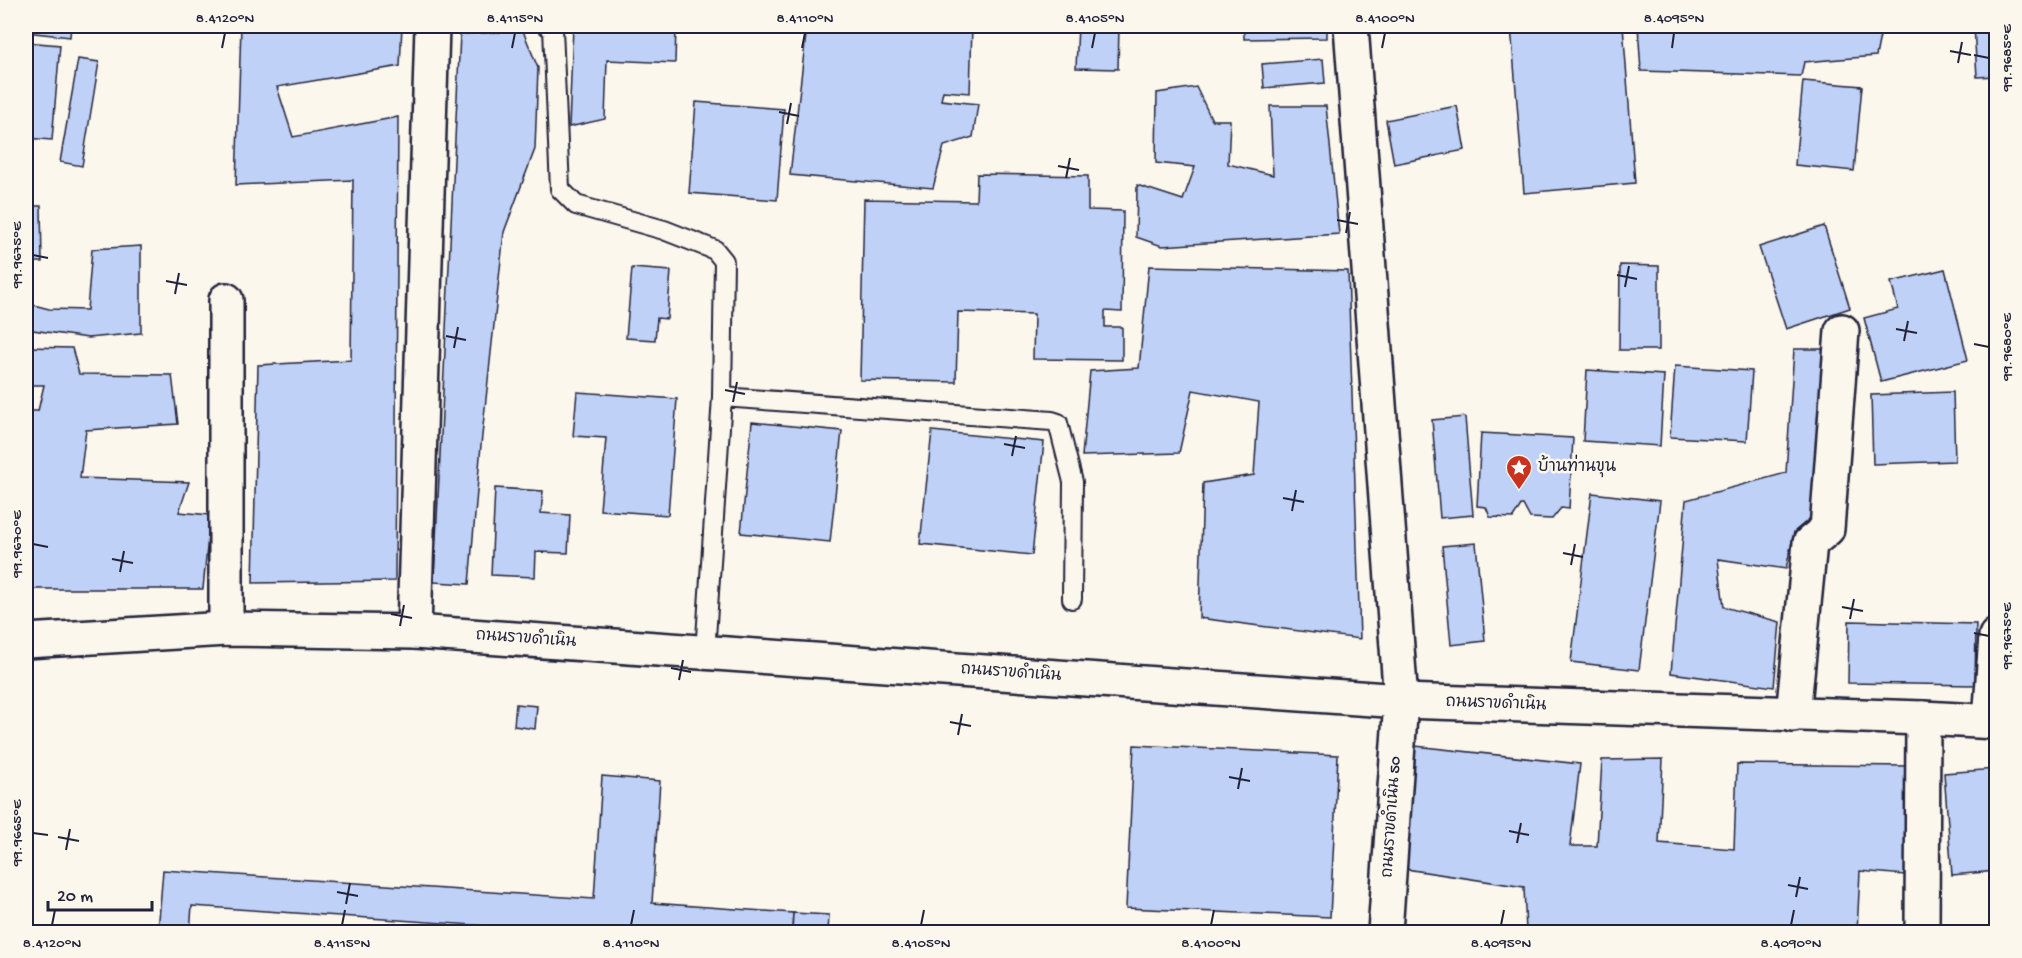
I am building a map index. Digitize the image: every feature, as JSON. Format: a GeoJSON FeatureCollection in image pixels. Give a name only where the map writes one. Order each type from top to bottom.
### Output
{"type":"FeatureCollection","features":[{"type":"Feature","properties":{"kind":"street"},"geometry":{"type":"LineString","coordinates":[[414,632],[432,26]]}},
{"type":"Feature","properties":{"kind":"street","name":"ถนนราขดำเนิน 50"},"geometry":{"type":"LineString","coordinates":[[1351,26],[1401,701],[1385,933]]}},
{"type":"Feature","properties":{"kind":"street"},"geometry":{"type":"LineString","coordinates":[[226,300],[226,629]]}},
{"type":"Feature","properties":{"kind":"street"},"geometry":{"type":"LineString","coordinates":[[1793,715],[1810,543],[1827,529],[1842,331]]}},
{"type":"Feature","properties":{"kind":"street","name":"ถนนราขดำเนิน"},"geometry":{"type":"LineString","coordinates":[[26,641],[226,629],[414,632],[1401,701],[1993,722]]}},
{"type":"Feature","properties":{"kind":"street"},"geometry":{"type":"LineString","coordinates":[[1993,722],[1996,636]]}},
{"type":"Feature","properties":{"kind":"street"},"geometry":{"type":"LineString","coordinates":[[1922,933],[1923,718]]}},
{"type":"Feature","properties":{"kind":"lane"},"geometry":{"type":"LineString","coordinates":[[548,26],[553,29],[560,189],[576,205],[664,230],[715,250],[724,261],[722,397],[705,653]]}},
{"type":"Feature","properties":{"kind":"lane"},"geometry":{"type":"LineString","coordinates":[[722,397],[1058,423],[1073,482],[1072,599]]}},
{"type":"Feature","properties":{"kind":"building"},"geometry":{"type":"Polygon","coordinates":[[[26,26],[71,26],[70,37],[26,32],[26,26]]]}},
{"type":"Feature","properties":{"kind":"building"},"geometry":{"type":"Polygon","coordinates":[[[241,26],[402,26],[400,66],[277,87],[293,137],[398,117],[395,581],[253,583],[258,365],[351,360],[353,180],[236,185],[241,26]]]}},
{"type":"Feature","properties":{"kind":"building"},"geometry":{"type":"Polygon","coordinates":[[[573,26],[676,26],[675,63],[607,60],[605,119],[569,127],[573,26]]]}},
{"type":"Feature","properties":{"kind":"building"},"geometry":{"type":"Polygon","coordinates":[[[807,26],[972,26],[970,93],[943,91],[941,100],[978,104],[973,137],[944,146],[933,188],[790,175],[807,26]]]}},
{"type":"Feature","properties":{"kind":"building"},"geometry":{"type":"Polygon","coordinates":[[[1078,26],[1119,26],[1118,69],[1076,68],[1078,26]]]}},
{"type":"Feature","properties":{"kind":"building"},"geometry":{"type":"Polygon","coordinates":[[[1244,26],[1327,26],[1327,38],[1244,39],[1244,26]]]}},
{"type":"Feature","properties":{"kind":"building"},"geometry":{"type":"Polygon","coordinates":[[[1511,26],[1623,26],[1635,183],[1524,193],[1511,26]]]}},
{"type":"Feature","properties":{"kind":"building"},"geometry":{"type":"Polygon","coordinates":[[[1638,26],[1882,26],[1876,56],[1804,62],[1801,76],[1641,71],[1638,26]]]}},
{"type":"Feature","properties":{"kind":"building"},"geometry":{"type":"Polygon","coordinates":[[[1974,26],[1996,26],[1996,76],[1977,77],[1974,26]]]}},
{"type":"Feature","properties":{"kind":"building"},"geometry":{"type":"Polygon","coordinates":[[[523,31],[538,68],[535,149],[504,232],[481,445],[469,584],[434,582],[460,34],[523,31]]]}},
{"type":"Feature","properties":{"kind":"building"},"geometry":{"type":"Polygon","coordinates":[[[26,42],[60,45],[52,140],[26,138],[26,42]]]}},
{"type":"Feature","properties":{"kind":"building"},"geometry":{"type":"Polygon","coordinates":[[[78,59],[99,62],[82,166],[60,162],[78,59]]]}},
{"type":"Feature","properties":{"kind":"building"},"geometry":{"type":"Polygon","coordinates":[[[1323,59],[1325,83],[1264,88],[1262,64],[1323,59]]]}},
{"type":"Feature","properties":{"kind":"building"},"geometry":{"type":"Polygon","coordinates":[[[1803,81],[1862,86],[1854,171],[1795,165],[1803,81]]]}},
{"type":"Feature","properties":{"kind":"building"},"geometry":{"type":"Polygon","coordinates":[[[1196,87],[1212,120],[1230,120],[1228,164],[1273,175],[1270,106],[1326,106],[1339,234],[1162,246],[1136,237],[1137,185],[1183,200],[1195,167],[1156,163],[1157,93],[1196,87]]]}},
{"type":"Feature","properties":{"kind":"building"},"geometry":{"type":"Polygon","coordinates":[[[696,102],[784,109],[777,200],[689,193],[696,102]]]}},
{"type":"Feature","properties":{"kind":"building"},"geometry":{"type":"Polygon","coordinates":[[[1457,106],[1465,150],[1394,164],[1386,120],[1457,106]]]}},
{"type":"Feature","properties":{"kind":"building"},"geometry":{"type":"Polygon","coordinates":[[[977,174],[1088,176],[1088,210],[1123,211],[1122,312],[1105,311],[1105,327],[1122,327],[1122,360],[1033,359],[1034,314],[958,312],[956,382],[860,380],[864,199],[976,201],[977,174]]]}},
{"type":"Feature","properties":{"kind":"building"},"geometry":{"type":"Polygon","coordinates":[[[26,206],[41,206],[42,262],[26,262],[26,206]]]}},
{"type":"Feature","properties":{"kind":"building"},"geometry":{"type":"Polygon","coordinates":[[[1824,226],[1850,308],[1786,329],[1759,247],[1824,226]]]}},
{"type":"Feature","properties":{"kind":"building"},"geometry":{"type":"Polygon","coordinates":[[[141,246],[141,333],[88,338],[26,329],[26,303],[49,309],[87,310],[92,249],[141,246]]]}},
{"type":"Feature","properties":{"kind":"building"},"geometry":{"type":"Polygon","coordinates":[[[1620,265],[1659,266],[1659,350],[1619,350],[1620,265]]]}},
{"type":"Feature","properties":{"kind":"building"},"geometry":{"type":"Polygon","coordinates":[[[1149,266],[1348,271],[1360,639],[1199,618],[1203,483],[1254,475],[1259,402],[1193,390],[1179,453],[1082,456],[1090,371],[1139,368],[1149,266]]]}},
{"type":"Feature","properties":{"kind":"building"},"geometry":{"type":"Polygon","coordinates":[[[632,268],[671,271],[667,319],[657,318],[655,340],[626,338],[632,268]]]}},
{"type":"Feature","properties":{"kind":"building"},"geometry":{"type":"Polygon","coordinates":[[[1945,269],[1968,360],[1881,382],[1864,318],[1898,309],[1891,282],[1945,269]]]}},
{"type":"Feature","properties":{"kind":"building"},"geometry":{"type":"Polygon","coordinates":[[[26,347],[72,348],[79,374],[172,375],[178,424],[86,430],[80,478],[189,482],[179,512],[210,515],[203,589],[26,589],[26,411],[38,411],[44,385],[26,385],[26,347]]]}},
{"type":"Feature","properties":{"kind":"building"},"geometry":{"type":"Polygon","coordinates":[[[1794,349],[1829,349],[1814,515],[1794,532],[1786,569],[1718,559],[1724,607],[1780,622],[1774,687],[1671,673],[1686,500],[1786,473],[1794,349]]]}},
{"type":"Feature","properties":{"kind":"building"},"geometry":{"type":"Polygon","coordinates":[[[1675,366],[1752,371],[1747,441],[1670,437],[1675,366]]]}},
{"type":"Feature","properties":{"kind":"building"},"geometry":{"type":"Polygon","coordinates":[[[1587,370],[1664,375],[1660,446],[1583,441],[1587,370]]]}},
{"type":"Feature","properties":{"kind":"building"},"geometry":{"type":"Polygon","coordinates":[[[577,392],[677,399],[668,515],[600,510],[606,438],[573,436],[577,392]]]}},
{"type":"Feature","properties":{"kind":"building"},"geometry":{"type":"Polygon","coordinates":[[[1953,392],[1955,461],[1873,464],[1871,395],[1953,392]]]}},
{"type":"Feature","properties":{"kind":"building"},"geometry":{"type":"Polygon","coordinates":[[[1465,417],[1473,515],[1440,518],[1432,420],[1465,417]]]}},
{"type":"Feature","properties":{"kind":"building"},"geometry":{"type":"Polygon","coordinates":[[[752,422],[842,431],[830,542],[741,533],[752,422]]]}},
{"type":"Feature","properties":{"kind":"building"},"geometry":{"type":"Polygon","coordinates":[[[932,431],[1044,442],[1032,555],[920,544],[932,431]]]}},
{"type":"Feature","properties":{"kind":"building"},"geometry":{"type":"Polygon","coordinates":[[[1481,433],[1573,438],[1569,509],[1561,508],[1552,519],[1530,518],[1521,505],[1513,518],[1490,517],[1486,507],[1477,506],[1481,433]]]}},
{"type":"Feature","properties":{"kind":"building"},"geometry":{"type":"Polygon","coordinates":[[[495,488],[543,491],[541,513],[570,515],[568,553],[536,552],[535,577],[491,575],[495,488]]]}},
{"type":"Feature","properties":{"kind":"building"},"geometry":{"type":"Polygon","coordinates":[[[1592,493],[1660,501],[1639,670],[1571,662],[1592,493]]]}},
{"type":"Feature","properties":{"kind":"building"},"geometry":{"type":"Polygon","coordinates":[[[1476,543],[1485,641],[1451,645],[1442,546],[1476,543]]]}},
{"type":"Feature","properties":{"kind":"building"},"geometry":{"type":"Polygon","coordinates":[[[1849,621],[1976,624],[1975,685],[1848,683],[1849,621]]]}},
{"type":"Feature","properties":{"kind":"building"},"geometry":{"type":"Polygon","coordinates":[[[516,704],[537,706],[535,729],[514,726],[516,704]]]}},
{"type":"Feature","properties":{"kind":"building"},"geometry":{"type":"Polygon","coordinates":[[[1134,745],[1338,755],[1330,917],[1126,908],[1134,745]]]}},
{"type":"Feature","properties":{"kind":"building"},"geometry":{"type":"Polygon","coordinates":[[[1415,746],[1580,764],[1570,846],[1597,846],[1602,760],[1663,759],[1659,843],[1734,849],[1737,764],[1908,766],[1905,875],[1860,871],[1857,932],[1526,932],[1524,887],[1406,869],[1415,746]]]}},
{"type":"Feature","properties":{"kind":"building"},"geometry":{"type":"Polygon","coordinates":[[[1996,769],[1996,871],[1952,875],[1944,773],[1996,769]]]}},
{"type":"Feature","properties":{"kind":"building"},"geometry":{"type":"Polygon","coordinates":[[[602,776],[660,781],[652,903],[793,913],[792,932],[577,932],[192,906],[190,932],[158,932],[163,870],[594,899],[602,776]]]}},
{"type":"Feature","properties":{"kind":"building"},"geometry":{"type":"Polygon","coordinates":[[[793,913],[829,915],[828,932],[792,932],[793,913]]]}},
{"type":"Feature","properties":{"kind":"building"},"geometry":{"type":"Polygon","coordinates":[[[374,929],[421,932],[374,932],[374,929]]]}},
{"type":"Feature","properties":{"kind":"place","name":"บ้านท่านขุน"},"geometry":{"type":"Point","coordinates":[1519,491]}}]}
